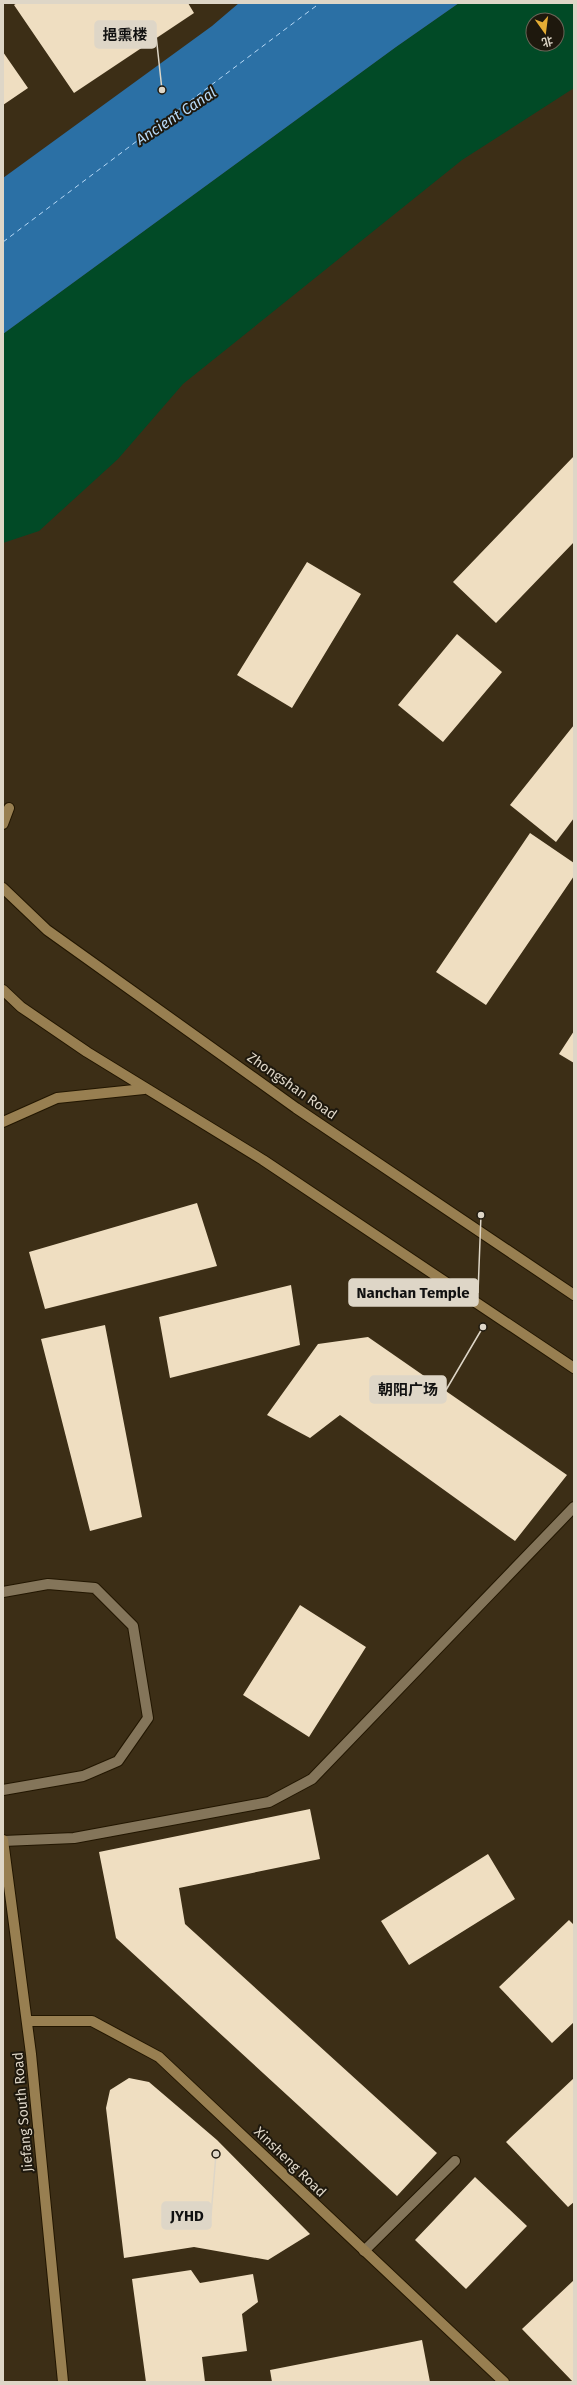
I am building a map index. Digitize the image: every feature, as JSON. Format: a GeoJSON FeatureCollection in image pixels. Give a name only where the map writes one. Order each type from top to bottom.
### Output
{"type":"FeatureCollection","features":[{"type":"Feature","properties":{"kind":"main road"},"geometry":{"type":"LineString","coordinates":[[3,824],[9,808]]}},
{"type":"Feature","properties":{"kind":"main road","name":"Zhongshan Road"},"geometry":{"type":"LineString","coordinates":[[3,888],[47,930],[296,1108],[574,1295]]}},
{"type":"Feature","properties":{"kind":"main road"},"geometry":{"type":"LineString","coordinates":[[3,990],[21,1007],[144,1088],[263,1160],[574,1368]]}},
{"type":"Feature","properties":{"kind":"main road"},"geometry":{"type":"LineString","coordinates":[[3,1122],[57,1098],[144,1088]]}},
{"type":"Feature","properties":{"kind":"main road","name":"Jiefang South Road"},"geometry":{"type":"LineString","coordinates":[[3,1840],[27,2021],[63,2382]]}},
{"type":"Feature","properties":{"kind":"main road","name":"Xinsheng Road"},"geometry":{"type":"LineString","coordinates":[[27,2021],[92,2021],[159,2057],[504,2382]]}},
{"type":"Feature","properties":{"kind":"lane"},"geometry":{"type":"LineString","coordinates":[[3,1840],[74,1838],[268,1802],[312,1779],[574,1507]]}},
{"type":"Feature","properties":{"kind":"lane"},"geometry":{"type":"LineString","coordinates":[[3,1592],[48,1584],[95,1588],[133,1626],[148,1718],[118,1761],[83,1776],[3,1790]]}},
{"type":"Feature","properties":{"kind":"lane"},"geometry":{"type":"LineString","coordinates":[[364,2251],[455,2162]]}},
{"type":"Feature","properties":{"kind":"green space"},"geometry":{"type":"Polygon","coordinates":[[[459,3],[574,3],[574,88],[462,160],[183,384],[118,459],[39,531],[3,543],[3,334],[396,47],[459,3]]]}},
{"type":"Feature","properties":{"kind":"water","name":"Ancient Canal"},"geometry":{"type":"Polygon","coordinates":[[[239,3],[459,3],[396,47],[3,334],[3,178],[212,26],[239,3]]]}},
{"type":"Feature","properties":{"kind":"building"},"geometry":{"type":"Polygon","coordinates":[[[17,3],[188,3],[194,13],[74,93],[14,5],[17,3]]]}},
{"type":"Feature","properties":{"kind":"building"},"geometry":{"type":"Polygon","coordinates":[[[3,52],[28,88],[3,105],[3,52]]]}},
{"type":"Feature","properties":{"kind":"building"},"geometry":{"type":"Polygon","coordinates":[[[574,456],[574,542],[496,623],[453,582],[574,456]]]}},
{"type":"Feature","properties":{"kind":"building"},"geometry":{"type":"Polygon","coordinates":[[[307,562],[361,594],[292,708],[237,675],[307,562]]]}},
{"type":"Feature","properties":{"kind":"building"},"geometry":{"type":"Polygon","coordinates":[[[457,634],[502,672],[443,742],[398,705],[457,634]]]}},
{"type":"Feature","properties":{"kind":"building"},"geometry":{"type":"Polygon","coordinates":[[[574,725],[574,818],[556,842],[510,805],[574,725]]]}},
{"type":"Feature","properties":{"kind":"building"},"geometry":{"type":"Polygon","coordinates":[[[530,833],[574,863],[574,876],[486,1005],[436,972],[530,833]]]}},
{"type":"Feature","properties":{"kind":"building"},"geometry":{"type":"Polygon","coordinates":[[[574,1031],[574,1063],[559,1054],[574,1031]]]}},
{"type":"Feature","properties":{"kind":"building"},"geometry":{"type":"Polygon","coordinates":[[[197,1203],[217,1266],[45,1309],[29,1252],[197,1203]]]}},
{"type":"Feature","properties":{"kind":"building"},"geometry":{"type":"Polygon","coordinates":[[[291,1285],[300,1345],[170,1378],[159,1317],[291,1285]]]}},
{"type":"Feature","properties":{"kind":"building"},"geometry":{"type":"Polygon","coordinates":[[[105,1325],[142,1517],[90,1531],[41,1339],[105,1325]]]}},
{"type":"Feature","properties":{"kind":"building"},"geometry":{"type":"Polygon","coordinates":[[[368,1337],[567,1475],[515,1541],[340,1415],[310,1438],[267,1415],[318,1344],[368,1337]]]}},
{"type":"Feature","properties":{"kind":"building"},"geometry":{"type":"Polygon","coordinates":[[[300,1605],[366,1647],[309,1737],[243,1695],[300,1605]]]}},
{"type":"Feature","properties":{"kind":"building"},"geometry":{"type":"Polygon","coordinates":[[[310,1809],[320,1859],[179,1888],[185,1924],[437,2153],[397,2196],[116,1938],[99,1852],[310,1809]]]}},
{"type":"Feature","properties":{"kind":"building"},"geometry":{"type":"Polygon","coordinates":[[[488,1854],[515,1899],[409,1965],[381,1921],[488,1854]]]}},
{"type":"Feature","properties":{"kind":"building"},"geometry":{"type":"Polygon","coordinates":[[[569,1920],[574,1925],[574,2022],[552,2043],[499,1987],[569,1920]]]}},
{"type":"Feature","properties":{"kind":"building"},"geometry":{"type":"Polygon","coordinates":[[[129,2078],[149,2082],[217,2140],[310,2234],[268,2260],[194,2247],[124,2258],[106,2108],[110,2090],[129,2078]]]}},
{"type":"Feature","properties":{"kind":"building"},"geometry":{"type":"Polygon","coordinates":[[[574,2078],[574,2202],[568,2207],[506,2142],[574,2078]]]}},
{"type":"Feature","properties":{"kind":"building"},"geometry":{"type":"Polygon","coordinates":[[[475,2177],[527,2226],[466,2289],[415,2240],[475,2177]]]}},
{"type":"Feature","properties":{"kind":"building"},"geometry":{"type":"Polygon","coordinates":[[[191,2270],[200,2283],[253,2274],[258,2302],[242,2314],[247,2351],[202,2357],[205,2382],[146,2382],[132,2279],[191,2270]]]}},
{"type":"Feature","properties":{"kind":"building"},"geometry":{"type":"Polygon","coordinates":[[[574,2280],[574,2382],[573,2382],[522,2329],[574,2280]]]}},
{"type":"Feature","properties":{"kind":"building"},"geometry":{"type":"Polygon","coordinates":[[[422,2340],[430,2382],[272,2382],[270,2370],[422,2340]]]}},
{"type":"Feature","properties":{"kind":"ferry route"},"geometry":{"type":"LineString","coordinates":[[3,242],[320,3]]}},
{"type":"Feature","properties":{"kind":"place","name":"挹熏楼"},"geometry":{"type":"Point","coordinates":[162,90]}},
{"type":"Feature","properties":{"kind":"place","name":"Nanchan Temple"},"geometry":{"type":"Point","coordinates":[481,1215]}},
{"type":"Feature","properties":{"kind":"place","name":"朝阳广场"},"geometry":{"type":"Point","coordinates":[483,1327]}},
{"type":"Feature","properties":{"kind":"place","name":"JYHD"},"geometry":{"type":"Point","coordinates":[216,2154]}}]}
